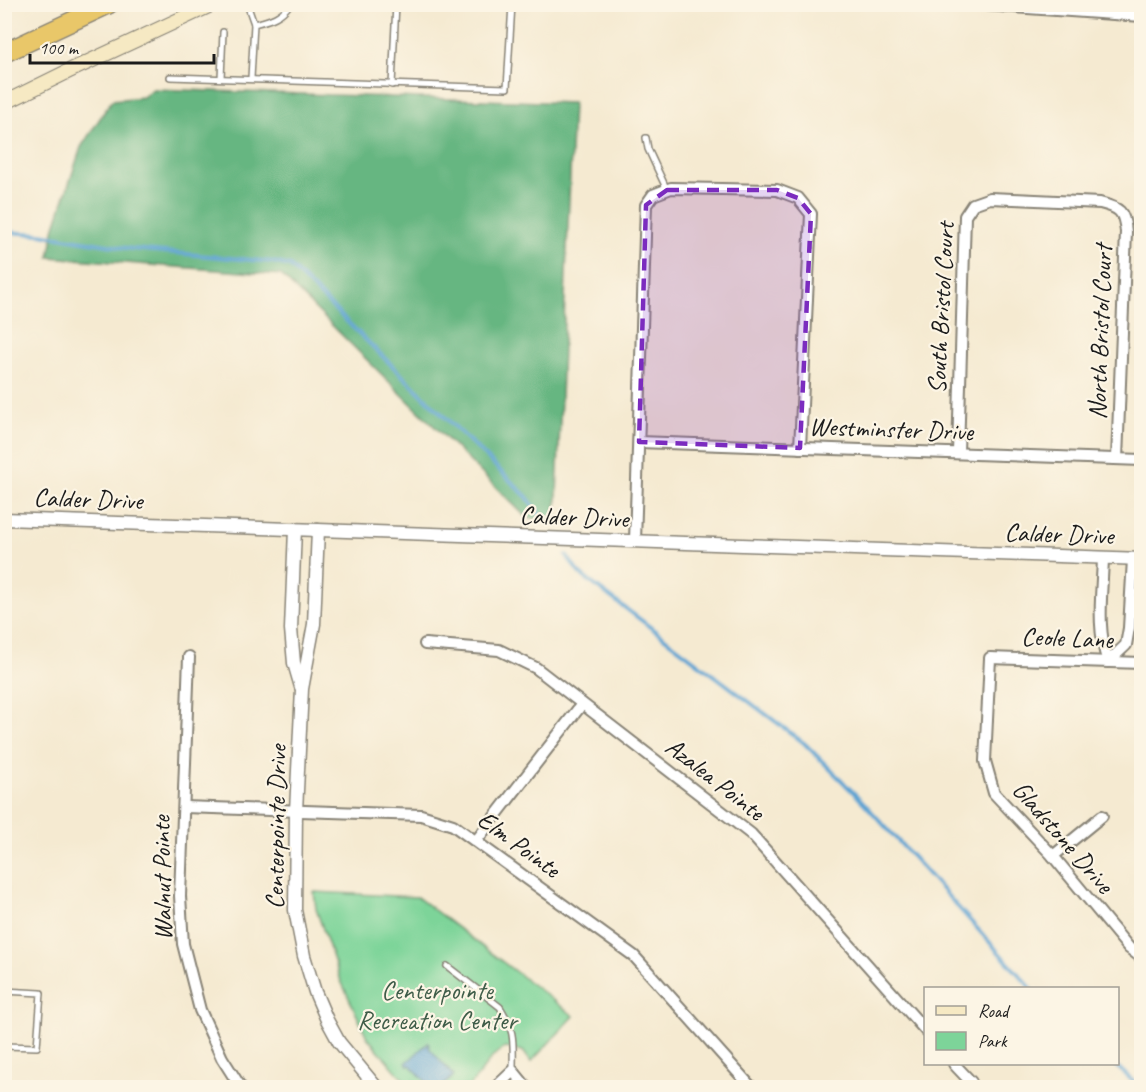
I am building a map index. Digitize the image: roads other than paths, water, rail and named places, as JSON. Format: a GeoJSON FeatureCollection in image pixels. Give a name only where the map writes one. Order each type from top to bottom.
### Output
{"type":"FeatureCollection","features":[{"type":"Feature","properties":{"kind":"highway"},"geometry":{"type":"LineString","coordinates":[[4,53],[109,4]]}},
{"type":"Feature","properties":{"kind":"main road"},"geometry":{"type":"LineString","coordinates":[[4,103],[69,70],[213,4]]}},
{"type":"Feature","properties":{"kind":"street"},"geometry":{"type":"LineString","coordinates":[[970,4],[1116,10],[1142,16]]}},
{"type":"Feature","properties":{"kind":"street"},"geometry":{"type":"LineString","coordinates":[[635,541],[646,205],[653,195],[669,189],[781,191],[798,198],[811,214],[800,448]]}},
{"type":"Feature","properties":{"kind":"street","name":"North Bristol Court"},"geometry":{"type":"LineString","coordinates":[[975,203],[990,198],[1100,203],[1114,206],[1124,216],[1126,232],[1117,459]]}},
{"type":"Feature","properties":{"kind":"street","name":"South Bristol Court"},"geometry":{"type":"LineString","coordinates":[[958,453],[965,216],[975,203]]}},
{"type":"Feature","properties":{"kind":"street","name":"Westminster Drive"},"geometry":{"type":"LineString","coordinates":[[639,442],[1142,460]]}},
{"type":"Feature","properties":{"kind":"street","name":"Calder Drive"},"geometry":{"type":"LineString","coordinates":[[4,519],[1137,559]]}},
{"type":"Feature","properties":{"kind":"street","name":"Centerpointe Drive"},"geometry":{"type":"LineString","coordinates":[[295,530],[291,628],[294,663],[302,688]]}},
{"type":"Feature","properties":{"kind":"street","name":"Centerpointe Drive"},"geometry":{"type":"LineString","coordinates":[[318,530],[314,624],[302,688],[296,811],[295,910],[304,956],[315,992],[339,1042],[377,1088]]}},
{"type":"Feature","properties":{"kind":"street"},"geometry":{"type":"LineString","coordinates":[[1103,558],[1100,627],[1102,645],[1108,662],[1126,645],[1137,559]]}},
{"type":"Feature","properties":{"kind":"street","name":"Azalea Pointe"},"geometry":{"type":"LineString","coordinates":[[425,644],[499,650],[536,668],[751,834],[924,1029]]}},
{"type":"Feature","properties":{"kind":"street","name":"Walnut Pointe"},"geometry":{"type":"LineString","coordinates":[[189,657],[180,896],[183,944],[200,1010],[235,1086]]}},
{"type":"Feature","properties":{"kind":"street","name":"Ceole Lane"},"geometry":{"type":"LineString","coordinates":[[990,658],[1142,663]]}},
{"type":"Feature","properties":{"kind":"street","name":"Gladstone Drive"},"geometry":{"type":"LineString","coordinates":[[990,658],[985,761],[994,793],[1053,856],[1129,948],[1142,958]]}},
{"type":"Feature","properties":{"kind":"street"},"geometry":{"type":"LineString","coordinates":[[476,841],[582,704]]}},
{"type":"Feature","properties":{"kind":"street","name":"Elm Pointe"},"geometry":{"type":"LineString","coordinates":[[184,807],[421,815],[453,825],[634,956],[752,1088]]}},
{"type":"Feature","properties":{"kind":"street"},"geometry":{"type":"LineString","coordinates":[[1053,856],[1102,816]]}},
{"type":"Feature","properties":{"kind":"street"},"geometry":{"type":"LineString","coordinates":[[955,1065],[968,1085]]}},
{"type":"Feature","properties":{"kind":"street"},"geometry":{"type":"LineString","coordinates":[[495,1088],[513,1071],[527,1088]]}},
{"type":"Feature","properties":{"kind":"lane"},"geometry":{"type":"LineString","coordinates":[[246,4],[254,24],[251,78]]}},
{"type":"Feature","properties":{"kind":"lane"},"geometry":{"type":"LineString","coordinates":[[254,24],[277,18],[284,14],[290,4]]}},
{"type":"Feature","properties":{"kind":"lane"},"geometry":{"type":"LineString","coordinates":[[392,86],[396,4]]}},
{"type":"Feature","properties":{"kind":"lane"},"geometry":{"type":"LineString","coordinates":[[170,76],[392,86],[507,88],[512,4]]}},
{"type":"Feature","properties":{"kind":"lane"},"geometry":{"type":"LineString","coordinates":[[221,78],[223,32]]}},
{"type":"Feature","properties":{"kind":"lane"},"geometry":{"type":"LineString","coordinates":[[646,138],[648,149],[669,189]]}},
{"type":"Feature","properties":{"kind":"lane"},"geometry":{"type":"LineString","coordinates":[[447,966],[500,1007],[511,1026],[513,1071]]}},
{"type":"Feature","properties":{"kind":"lane"},"geometry":{"type":"LineString","coordinates":[[4,991],[41,993],[38,1047],[4,1046]]}},
{"type":"Feature","properties":{"kind":"water"},"geometry":{"type":"Polygon","coordinates":[[[428,1043],[429,1048],[454,1076],[441,1087],[431,1087],[406,1063],[428,1043]]]}},
{"type":"Feature","properties":{"kind":"waterway"},"geometry":{"type":"LineString","coordinates":[[4,232],[40,234],[132,249],[273,262],[290,266],[527,497],[544,521]]}},
{"type":"Feature","properties":{"kind":"waterway"},"geometry":{"type":"LineString","coordinates":[[566,555],[580,574],[804,743],[863,802],[1030,987]]}},
{"type":"Feature","properties":{"kind":"waterway"},"geometry":{"type":"LineString","coordinates":[[1115,1065],[1141,1088]]}},
{"type":"Feature","properties":{"kind":"park label","name":"Centerpointe Recreation Center"},"geometry":{"type":"Point","coordinates":[437,1005]}}]}
